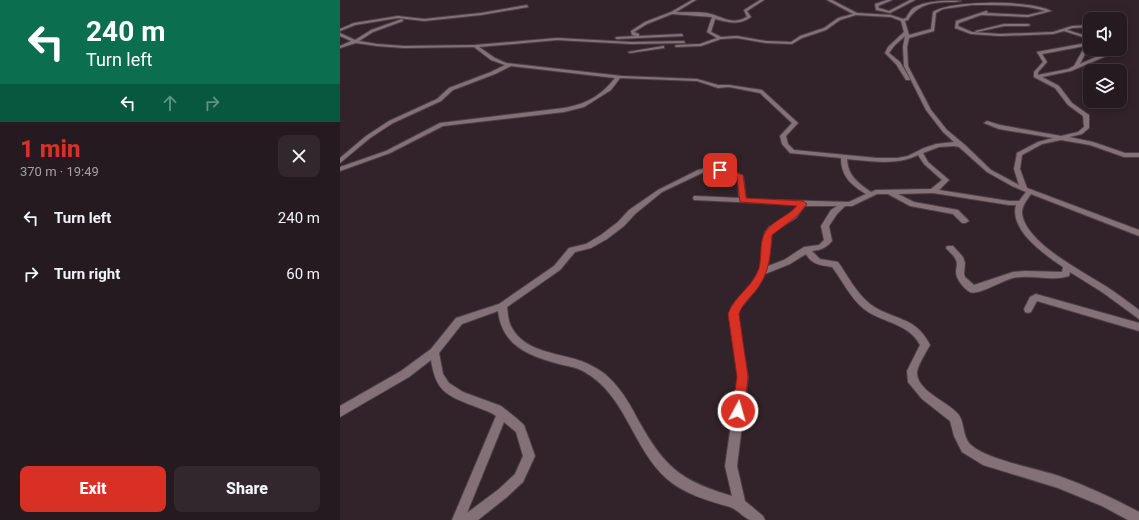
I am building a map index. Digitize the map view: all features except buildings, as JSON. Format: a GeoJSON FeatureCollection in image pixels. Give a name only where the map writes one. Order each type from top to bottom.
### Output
{"type":"FeatureCollection","features":[{"type":"Feature","properties":{"kind":"street"},"geometry":{"type":"LineString","coordinates":[[638,36],[632,32],[646,23],[672,13],[694,0]]}},
{"type":"Feature","properties":{"kind":"street"},"geometry":{"type":"LineString","coordinates":[[672,13],[710,15],[732,22],[749,17],[745,11],[762,0]]}},
{"type":"Feature","properties":{"kind":"street"},"geometry":{"type":"LineString","coordinates":[[829,0],[856,14]]}},
{"type":"Feature","properties":{"kind":"street"},"geometry":{"type":"LineString","coordinates":[[890,0],[876,5],[877,9],[887,12],[913,0]]}},
{"type":"Feature","properties":{"kind":"street"},"geometry":{"type":"LineString","coordinates":[[894,10],[900,1]]}},
{"type":"Feature","properties":{"kind":"street"},"geometry":{"type":"LineString","coordinates":[[630,52],[701,45],[720,38],[741,37],[766,42],[792,44],[801,37],[824,29],[839,19],[856,14],[891,16],[903,20],[907,19],[908,16],[918,7],[950,1],[1034,7],[1049,11],[1028,16],[982,14]]}},
{"type":"Feature","properties":{"kind":"street"},"geometry":{"type":"LineString","coordinates":[[1031,1],[1031,5],[1034,7]]}},
{"type":"Feature","properties":{"kind":"street"},"geometry":{"type":"LineString","coordinates":[[922,95],[913,88],[898,63],[887,53],[889,47],[907,34],[933,30],[934,13],[936,10],[973,3]]}},
{"type":"Feature","properties":{"kind":"street"},"geometry":{"type":"LineString","coordinates":[[1001,4],[982,14],[957,22],[956,27],[971,33],[1024,35],[1063,31],[1083,35]]}},
{"type":"Feature","properties":{"kind":"street"},"geometry":{"type":"LineString","coordinates":[[341,29],[354,24],[398,17],[414,20],[439,19],[527,6]]}},
{"type":"Feature","properties":{"kind":"street"},"geometry":{"type":"LineString","coordinates":[[717,17],[713,18],[709,32],[720,38]]}},
{"type":"Feature","properties":{"kind":"street"},"geometry":{"type":"LineString","coordinates":[[340,47],[356,41],[372,31],[408,19]]}},
{"type":"Feature","properties":{"kind":"street"},"geometry":{"type":"LineString","coordinates":[[903,20],[907,34],[905,47],[906,66],[932,115],[995,176],[1027,190],[1139,233]]}},
{"type":"Feature","properties":{"kind":"street"},"geometry":{"type":"LineString","coordinates":[[971,33],[992,28],[1009,31],[1014,28],[1012,25],[1028,25]]}},
{"type":"Feature","properties":{"kind":"street"},"geometry":{"type":"LineString","coordinates":[[1063,31],[1072,27],[1083,26]]}},
{"type":"Feature","properties":{"kind":"street"},"geometry":{"type":"LineString","coordinates":[[340,34],[356,41],[377,45],[404,47],[475,46],[518,41],[588,40],[638,36],[682,35]]}},
{"type":"Feature","properties":{"kind":"street"},"geometry":{"type":"LineString","coordinates":[[588,40],[630,43],[684,42]]}},
{"type":"Feature","properties":{"kind":"street"},"geometry":{"type":"LineString","coordinates":[[1027,190],[1017,169],[1019,154],[1040,143],[1084,131],[1087,127],[1086,115],[1070,104],[1057,87],[1035,74],[1045,62],[1039,53],[1083,45]]}},
{"type":"Feature","properties":{"kind":"street"},"geometry":{"type":"LineString","coordinates":[[475,46],[486,52],[498,62],[509,65],[618,77],[697,80],[718,87],[756,90],[762,92],[795,122],[783,136],[785,144],[792,152],[897,160],[946,144],[963,146]]}},
{"type":"Feature","properties":{"kind":"street"},"geometry":{"type":"LineString","coordinates":[[1076,67],[1083,54]]}},
{"type":"Feature","properties":{"kind":"street"},"geometry":{"type":"LineString","coordinates":[[1038,77],[1076,67],[1102,56]]}},
{"type":"Feature","properties":{"kind":"street"},"geometry":{"type":"LineString","coordinates":[[340,162],[368,137],[391,122],[439,100],[451,89],[493,73],[509,65]]}},
{"type":"Feature","properties":{"kind":"street"},"geometry":{"type":"LineString","coordinates":[[340,169],[388,152],[442,124],[564,110],[582,106],[609,89],[618,77]]}},
{"type":"Feature","properties":{"kind":"street"},"geometry":{"type":"LineString","coordinates":[[987,123],[999,127],[1091,143],[1124,155],[1139,155]]}},
{"type":"Feature","properties":{"kind":"street"},"geometry":{"type":"LineString","coordinates":[[920,152],[926,163],[946,180],[933,191]]}},
{"type":"Feature","properties":{"kind":"street"},"geometry":{"type":"LineString","coordinates":[[844,156],[844,171],[852,180],[870,194]]}},
{"type":"Feature","properties":{"kind":"street"},"geometry":{"type":"LineString","coordinates":[[340,412],[405,374],[434,352],[459,321],[502,306],[557,268],[572,250],[588,246],[604,237],[621,224],[632,212],[660,191],[700,171],[712,169],[728,171],[741,177],[743,200]]}},
{"type":"Feature","properties":{"kind":"street"},"geometry":{"type":"LineString","coordinates":[[1027,190],[1020,204],[1019,215],[1024,230],[1055,258],[1106,290],[1139,315]]}},
{"type":"Feature","properties":{"kind":"street"},"geometry":{"type":"LineString","coordinates":[[696,198],[803,204],[850,204],[870,194],[880,192],[933,191],[1009,204],[1020,204]]}},
{"type":"Feature","properties":{"kind":"street"},"geometry":{"type":"LineString","coordinates":[[924,192],[920,198],[921,204],[924,207]]}},
{"type":"Feature","properties":{"kind":"street"},"geometry":{"type":"LineString","coordinates":[[890,193],[912,204],[955,212],[965,221]]}},
{"type":"Feature","properties":{"kind":"street"},"geometry":{"type":"LineString","coordinates":[[740,505],[731,466],[743,377],[734,314],[735,308],[754,286],[762,272],[765,262],[768,234],[772,229],[793,216],[803,204]]}},
{"type":"Feature","properties":{"kind":"street"},"geometry":{"type":"LineString","coordinates":[[762,272],[787,262],[806,250],[821,247],[826,244],[828,242],[825,226],[834,212],[842,204]]}},
{"type":"Feature","properties":{"kind":"street"},"geometry":{"type":"LineString","coordinates":[[950,248],[959,257],[961,264],[960,274],[962,279],[972,289],[981,288],[996,280],[1018,274],[1057,276],[1066,274],[1068,265]]}},
{"type":"Feature","properties":{"kind":"street"},"geometry":{"type":"LineString","coordinates":[[806,250],[813,260],[817,262],[835,264],[860,299],[872,310],[907,325],[922,338],[925,345],[912,371],[914,382],[926,396],[955,418],[960,436],[966,448],[983,459],[1058,482],[1106,501],[1139,519]]}},
{"type":"Feature","properties":{"kind":"street"},"geometry":{"type":"LineString","coordinates":[[1028,309],[1033,299],[1036,297],[1139,327]]}},
{"type":"Feature","properties":{"kind":"street"},"geometry":{"type":"LineString","coordinates":[[502,306],[503,319],[507,330],[523,346],[541,355],[587,368],[615,391],[634,420],[656,460],[670,474],[684,484],[740,505],[759,520]]}},
{"type":"Feature","properties":{"kind":"street"},"geometry":{"type":"LineString","coordinates":[[434,352],[438,375],[445,386],[459,395],[497,410],[502,414],[520,429],[529,456],[519,478],[503,493],[468,520]]}},
{"type":"Feature","properties":{"kind":"street"},"geometry":{"type":"LineString","coordinates":[[458,520],[502,414]]}},
{"type":"Feature","properties":{"kind":"route"},"geometry":{"type":"LineString","coordinates":[[720,170],[728,171],[741,177],[743,200],[803,204],[793,216],[772,229],[768,234],[764,269],[754,286],[735,308],[734,314],[743,377],[738,411]]}}]}
